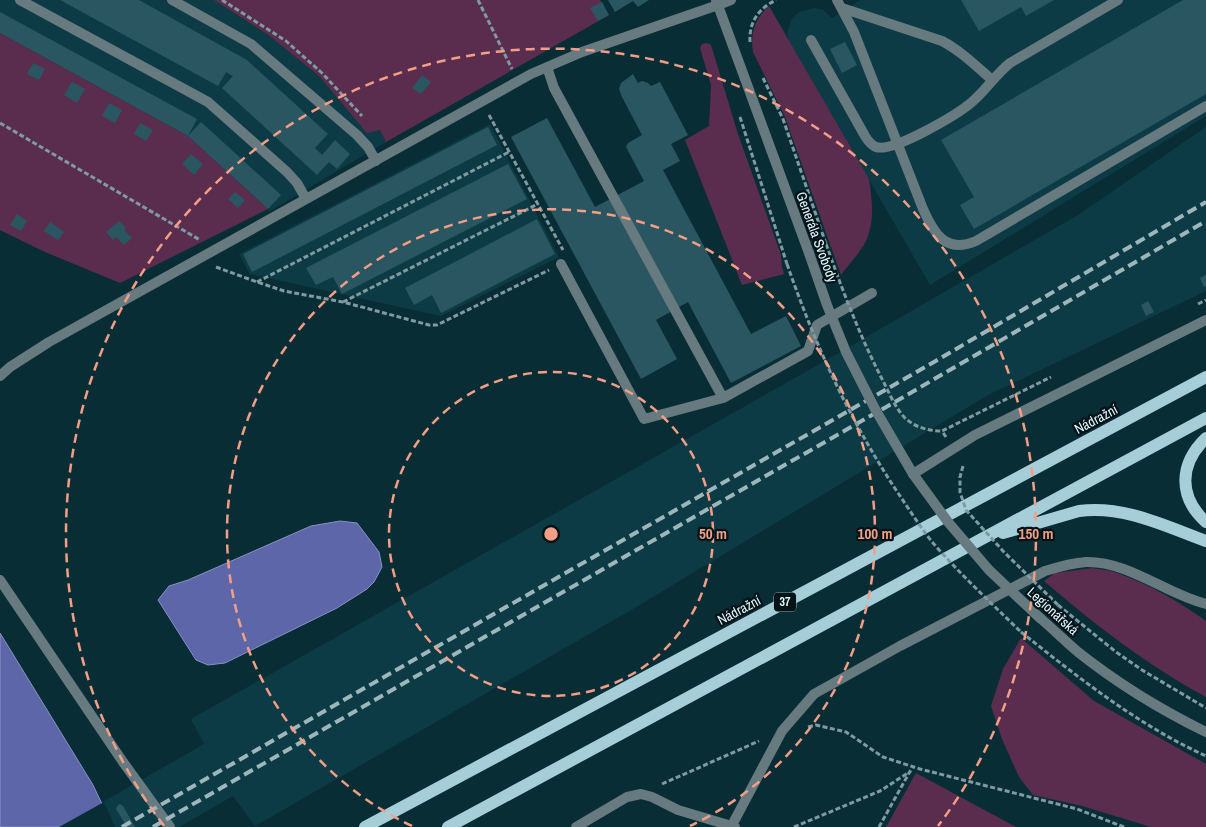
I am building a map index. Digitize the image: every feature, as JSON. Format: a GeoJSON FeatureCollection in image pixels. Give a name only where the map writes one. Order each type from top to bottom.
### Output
{"type":"FeatureCollection","features":[{"type":"Feature","properties":{"kind":"main road","name":"Nádražní"},"geometry":{"type":"LineString","coordinates":[[365,827],[1206,376]]}},
{"type":"Feature","properties":{"kind":"main road"},"geometry":{"type":"LineString","coordinates":[[448,827],[1206,418]]}},
{"type":"Feature","properties":{"kind":"main road"},"geometry":{"type":"LineString","coordinates":[[1206,438],[1194,453],[1185,479],[1189,501],[1206,522]]}},
{"type":"Feature","properties":{"kind":"main road"},"geometry":{"type":"LineString","coordinates":[[979,540],[1092,509],[1125,512],[1206,541]]}},
{"type":"Feature","properties":{"kind":"street"},"geometry":{"type":"LineString","coordinates":[[20,0],[208,102],[287,172],[306,199]]}},
{"type":"Feature","properties":{"kind":"street"},"geometry":{"type":"LineString","coordinates":[[172,0],[251,44],[357,135],[368,147],[376,161]]}},
{"type":"Feature","properties":{"kind":"street"},"geometry":{"type":"LineString","coordinates":[[0,376],[10,367],[49,342],[546,67],[717,2],[731,0]]}},
{"type":"Feature","properties":{"kind":"street"},"geometry":{"type":"LineString","coordinates":[[811,40],[871,145],[882,148],[897,144],[926,130],[964,108],[1010,63],[1118,0]]}},
{"type":"Feature","properties":{"kind":"street","name":"Generála Svobody"},"geometry":{"type":"LineString","coordinates":[[717,2],[827,305],[846,352],[875,409],[913,474]]}},
{"type":"Feature","properties":{"kind":"street"},"geometry":{"type":"LineString","coordinates":[[840,4],[942,41],[966,57],[992,80]]}},
{"type":"Feature","properties":{"kind":"street"},"geometry":{"type":"LineString","coordinates":[[840,4],[854,32],[930,226],[947,243],[958,246],[976,240],[1206,106]]}},
{"type":"Feature","properties":{"kind":"street"},"geometry":{"type":"LineString","coordinates":[[546,67],[554,88],[723,398]]}},
{"type":"Feature","properties":{"kind":"street"},"geometry":{"type":"LineString","coordinates":[[560,264],[644,419],[723,398],[808,351],[817,325],[872,293]]}},
{"type":"Feature","properties":{"kind":"street"},"geometry":{"type":"LineString","coordinates":[[913,474],[975,435],[1206,320]]}},
{"type":"Feature","properties":{"kind":"street","name":"Legionářská"},"geometry":{"type":"LineString","coordinates":[[913,474],[948,522],[989,570],[1077,651],[1161,707],[1206,732]]}},
{"type":"Feature","properties":{"kind":"street"},"geometry":{"type":"LineString","coordinates":[[576,827],[627,797],[641,794],[652,797],[678,810],[732,826],[782,731],[806,702],[824,688],[1045,571],[1060,566],[1087,562],[1115,566],[1192,600],[1206,604]]}},
{"type":"Feature","properties":{"kind":"street"},"geometry":{"type":"LineString","coordinates":[[0,580],[123,762],[170,827]]}},
{"type":"Feature","properties":{"kind":"path"},"geometry":{"type":"LineString","coordinates":[[222,0],[286,41],[322,73],[363,117]]}},
{"type":"Feature","properties":{"kind":"path"},"geometry":{"type":"LineString","coordinates":[[478,0],[518,82]]}},
{"type":"Feature","properties":{"kind":"path"},"geometry":{"type":"LineString","coordinates":[[750,46],[753,20],[765,6],[776,0]]}},
{"type":"Feature","properties":{"kind":"path"},"geometry":{"type":"LineString","coordinates":[[760,71],[783,119],[845,300],[865,345],[898,409],[913,424],[932,431],[942,431]]}},
{"type":"Feature","properties":{"kind":"path"},"geometry":{"type":"LineString","coordinates":[[197,259],[284,291],[343,302],[428,325],[438,325],[560,264],[563,262],[564,255],[482,101]]}},
{"type":"Feature","properties":{"kind":"path"},"geometry":{"type":"LineString","coordinates":[[738,109],[787,264]]}},
{"type":"Feature","properties":{"kind":"path"},"geometry":{"type":"LineString","coordinates":[[0,123],[217,248]]}},
{"type":"Feature","properties":{"kind":"path"},"geometry":{"type":"LineString","coordinates":[[257,282],[509,152]]}},
{"type":"Feature","properties":{"kind":"path"},"geometry":{"type":"LineString","coordinates":[[343,302],[538,204]]}},
{"type":"Feature","properties":{"kind":"path"},"geometry":{"type":"LineString","coordinates":[[963,466],[960,477],[960,492],[966,510],[1003,552],[1058,605],[1116,652],[1142,670],[1206,708]]}},
{"type":"Feature","properties":{"kind":"path"},"geometry":{"type":"LineString","coordinates":[[641,794],[782,731],[816,725],[846,732],[883,757],[1077,809],[1124,827]]}},
{"type":"Feature","properties":{"kind":"path"},"geometry":{"type":"LineString","coordinates":[[879,827],[914,766]]}},
{"type":"Feature","properties":{"kind":"path"},"geometry":{"type":"LineString","coordinates":[[794,827],[880,791],[910,772]]}},
{"type":"Feature","properties":{"kind":"shaded area"},"geometry":{"type":"Polygon","coordinates":[[[0,0],[214,0],[267,34],[319,76],[367,132],[380,130],[386,142],[270,211],[188,136],[0,33],[0,0]]]}},
{"type":"Feature","properties":{"kind":"shaded area"},"geometry":{"type":"Polygon","coordinates":[[[214,0],[600,0],[609,15],[386,142],[380,130],[367,133],[319,76],[267,34],[214,0]]]}},
{"type":"Feature","properties":{"kind":"shaded area"},"geometry":{"type":"Polygon","coordinates":[[[860,0],[1206,0],[1206,116],[930,285],[789,41],[787,33],[792,19],[799,12],[815,8],[823,10],[832,18],[860,0]]]}},
{"type":"Feature","properties":{"kind":"shaded area"},"geometry":{"type":"Polygon","coordinates":[[[769,6],[869,179],[872,210],[869,233],[861,250],[841,275],[785,117],[753,52],[752,39],[757,21],[769,6]]]}},
{"type":"Feature","properties":{"kind":"shaded area"},"geometry":{"type":"Polygon","coordinates":[[[0,33],[188,136],[268,209],[120,283],[45,252],[0,230],[0,33]]]}},
{"type":"Feature","properties":{"kind":"shaded area"},"geometry":{"type":"Polygon","coordinates":[[[707,43],[711,45],[738,134],[781,255],[784,274],[742,285],[685,140],[709,126],[711,85],[700,48],[702,44],[707,43]]]}},
{"type":"Feature","properties":{"kind":"shaded area"},"geometry":{"type":"Polygon","coordinates":[[[490,124],[559,257],[441,316],[250,274],[239,254],[490,124]]]}},
{"type":"Feature","properties":{"kind":"shaded area"},"geometry":{"type":"Polygon","coordinates":[[[1206,127],[1206,291],[988,395],[638,606],[255,826],[233,796],[179,827],[59,827],[204,744],[191,719],[809,370],[1078,215],[1206,127]]]}},
{"type":"Feature","properties":{"kind":"shaded area"},"geometry":{"type":"Polygon","coordinates":[[[1093,568],[1114,572],[1142,583],[1186,607],[1206,621],[1206,697],[1163,672],[1122,644],[1044,581],[1055,573],[1093,568]]]}},
{"type":"Feature","properties":{"kind":"shaded area"},"geometry":{"type":"Polygon","coordinates":[[[1021,638],[1094,701],[1206,764],[1206,827],[1151,827],[1082,806],[1033,795],[1019,777],[1002,739],[991,706],[1003,669],[1021,638]]]}},
{"type":"Feature","properties":{"kind":"shaded area"},"geometry":{"type":"Polygon","coordinates":[[[916,773],[1016,827],[886,827],[916,773]]]}},
{"type":"Feature","properties":{"kind":"water"},"geometry":{"type":"Polygon","coordinates":[[[340,521],[357,523],[379,552],[382,567],[374,582],[367,589],[337,608],[225,663],[208,665],[196,660],[158,600],[169,586],[188,580],[311,526],[340,521]]]}},
{"type":"Feature","properties":{"kind":"water"},"geometry":{"type":"Polygon","coordinates":[[[0,633],[93,785],[113,827],[0,827],[0,633]]]}},
{"type":"Feature","properties":{"kind":"pier"},"geometry":{"type":"Polygon","coordinates":[[[104,802],[115,827],[59,827],[104,802]]]}},
{"type":"Feature","properties":{"kind":"building"},"geometry":{"type":"Polygon","coordinates":[[[60,0],[139,0],[247,60],[328,134],[315,148],[322,155],[335,140],[350,154],[337,169],[329,162],[317,175],[222,88],[233,76],[226,72],[218,86],[60,0]]]}},
{"type":"Feature","properties":{"kind":"building"},"geometry":{"type":"Polygon","coordinates":[[[608,0],[649,0],[638,7],[633,1],[615,12],[608,0]]]}},
{"type":"Feature","properties":{"kind":"building"},"geometry":{"type":"Polygon","coordinates":[[[961,0],[1054,0],[1026,16],[1021,7],[979,31],[961,0]]]}},
{"type":"Feature","properties":{"kind":"building"},"geometry":{"type":"Polygon","coordinates":[[[1183,0],[1206,0],[1206,94],[974,229],[960,205],[974,197],[941,140],[1183,0]]]}},
{"type":"Feature","properties":{"kind":"building"},"geometry":{"type":"Polygon","coordinates":[[[602,2],[609,15],[598,21],[590,8],[602,2]]]}},
{"type":"Feature","properties":{"kind":"building"},"geometry":{"type":"Polygon","coordinates":[[[0,12],[197,119],[188,136],[0,33],[0,12]]]}},
{"type":"Feature","properties":{"kind":"building"},"geometry":{"type":"Polygon","coordinates":[[[845,42],[857,65],[842,73],[830,49],[845,42]]]}},
{"type":"Feature","properties":{"kind":"building"},"geometry":{"type":"Polygon","coordinates":[[[33,63],[45,69],[39,80],[27,74],[33,63]]]}},
{"type":"Feature","properties":{"kind":"building"},"geometry":{"type":"Polygon","coordinates":[[[633,74],[638,83],[642,81],[651,86],[660,82],[688,135],[671,144],[680,161],[663,170],[751,334],[786,316],[801,346],[731,383],[688,302],[656,320],[677,359],[641,379],[511,137],[547,118],[595,207],[644,181],[626,147],[628,143],[642,135],[619,89],[621,83],[633,74]]]}},
{"type":"Feature","properties":{"kind":"building"},"geometry":{"type":"Polygon","coordinates":[[[422,75],[431,82],[421,94],[412,88],[422,75]]]}},
{"type":"Feature","properties":{"kind":"building"},"geometry":{"type":"Polygon","coordinates":[[[72,82],[85,89],[77,103],[64,95],[72,82]]]}},
{"type":"Feature","properties":{"kind":"building"},"geometry":{"type":"Polygon","coordinates":[[[109,103],[122,110],[115,123],[102,116],[109,103]]]}},
{"type":"Feature","properties":{"kind":"building"},"geometry":{"type":"Polygon","coordinates":[[[201,122],[281,195],[268,209],[188,136],[201,122]]]}},
{"type":"Feature","properties":{"kind":"building"},"geometry":{"type":"Polygon","coordinates":[[[140,123],[153,130],[146,141],[134,134],[140,123]]]}},
{"type":"Feature","properties":{"kind":"building"},"geometry":{"type":"Polygon","coordinates":[[[488,127],[497,145],[252,272],[243,254],[488,127]]]}},
{"type":"Feature","properties":{"kind":"building"},"geometry":{"type":"Polygon","coordinates":[[[191,154],[203,164],[194,175],[182,164],[191,154]]]}},
{"type":"Feature","properties":{"kind":"building"},"geometry":{"type":"Polygon","coordinates":[[[508,164],[527,199],[342,294],[333,277],[316,285],[306,268],[508,164]]]}},
{"type":"Feature","properties":{"kind":"building"},"geometry":{"type":"Polygon","coordinates":[[[235,192],[245,200],[238,208],[228,199],[235,192]]]}},
{"type":"Feature","properties":{"kind":"building"},"geometry":{"type":"Polygon","coordinates":[[[17,214],[27,221],[21,231],[10,225],[17,214]]]}},
{"type":"Feature","properties":{"kind":"building"},"geometry":{"type":"Polygon","coordinates":[[[537,219],[555,254],[441,313],[432,295],[414,305],[405,288],[537,219]]]}},
{"type":"Feature","properties":{"kind":"building"},"geometry":{"type":"Polygon","coordinates":[[[119,221],[132,238],[124,245],[116,237],[113,240],[106,232],[119,221]]]}},
{"type":"Feature","properties":{"kind":"building"},"geometry":{"type":"Polygon","coordinates":[[[50,222],[64,232],[58,240],[44,231],[50,222]]]}},
{"type":"Feature","properties":{"kind":"building"},"geometry":{"type":"Polygon","coordinates":[[[1206,275],[1206,286],[1204,287],[1200,278],[1206,275]]]}},
{"type":"Feature","properties":{"kind":"building"},"geometry":{"type":"Polygon","coordinates":[[[1148,301],[1154,312],[1146,316],[1141,305],[1148,301]]]}},
{"type":"Feature","properties":{"kind":"building"},"geometry":{"type":"Polygon","coordinates":[[[120,804],[135,827],[127,827],[116,809],[120,804]]]}},
{"type":"Feature","properties":{"kind":"railway"},"geometry":{"type":"LineString","coordinates":[[122,827],[934,362],[1206,202]]}},
{"type":"Feature","properties":{"kind":"railway"},"geometry":{"type":"LineString","coordinates":[[153,827],[900,399],[1206,221]]}}]}
